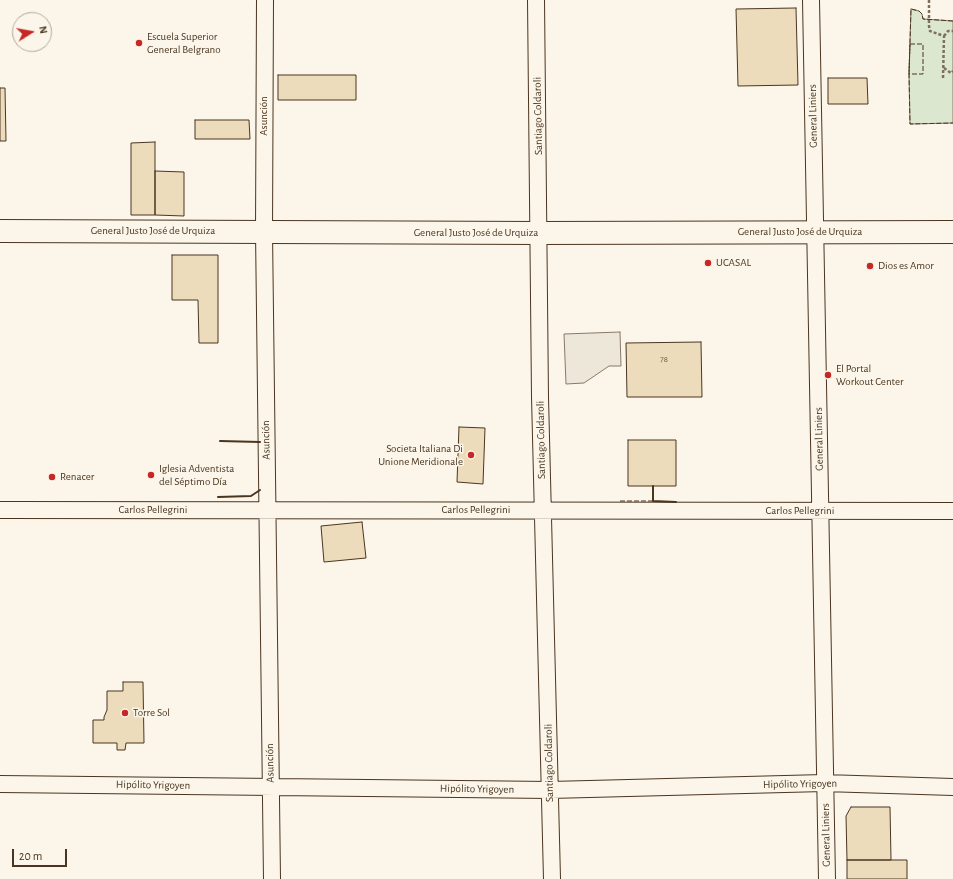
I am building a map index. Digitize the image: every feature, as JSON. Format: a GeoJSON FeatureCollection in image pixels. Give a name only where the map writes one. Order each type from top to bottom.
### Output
{"type":"FeatureCollection","features":[{"type":"Feature","properties":{"kind":"street","name":"Asunción"},"geometry":{"type":"LineString","coordinates":[[265,0],[264,232],[272,879]]}},
{"type":"Feature","properties":{"kind":"street","name":"Santiago Coldaroli"},"geometry":{"type":"LineString","coordinates":[[536,0],[543,511],[552,879]]}},
{"type":"Feature","properties":{"kind":"street","name":"General Liniers"},"geometry":{"type":"LineString","coordinates":[[811,0],[814,232],[821,511],[826,879]]}},
{"type":"Feature","properties":{"kind":"street","name":"General Justo José de Urquiza"},"geometry":{"type":"LineString","coordinates":[[0,230],[540,233],[953,232]]}},
{"type":"Feature","properties":{"kind":"street","name":"Carlos Pellegrini"},"geometry":{"type":"LineString","coordinates":[[0,510],[953,511]]}},
{"type":"Feature","properties":{"kind":"street","name":"Hipólito Yrigoyen"},"geometry":{"type":"LineString","coordinates":[[0,784],[550,790],[824,783],[953,787]]}},
{"type":"Feature","properties":{"kind":"path"},"geometry":{"type":"LineString","coordinates":[[929,0],[930,31],[944,36]]}},
{"type":"Feature","properties":{"kind":"path"},"geometry":{"type":"LineString","coordinates":[[943,78],[944,36],[948,31],[953,31]]}},
{"type":"Feature","properties":{"kind":"path"},"geometry":{"type":"LineString","coordinates":[[944,68],[951,72],[953,71]]}},
{"type":"Feature","properties":{"kind":"green space"},"geometry":{"type":"Polygon","coordinates":[[[911,9],[919,11],[922,14],[923,19],[953,21],[953,123],[910,124],[909,74],[911,9]]]}},
{"type":"Feature","properties":{"kind":"shaded area"},"geometry":{"type":"Polygon","coordinates":[[[620,332],[621,366],[609,366],[584,383],[566,384],[564,334],[620,332]]]}},
{"type":"Feature","properties":{"kind":"building"},"geometry":{"type":"Polygon","coordinates":[[[796,8],[798,85],[738,86],[736,9],[796,8]]]}},
{"type":"Feature","properties":{"kind":"building"},"geometry":{"type":"Polygon","coordinates":[[[278,75],[356,75],[356,100],[278,100],[278,75]]]}},
{"type":"Feature","properties":{"kind":"building"},"geometry":{"type":"Polygon","coordinates":[[[828,78],[867,78],[868,104],[828,104],[828,78]]]}},
{"type":"Feature","properties":{"kind":"building"},"geometry":{"type":"Polygon","coordinates":[[[0,88],[5,88],[6,141],[0,141],[0,88]]]}},
{"type":"Feature","properties":{"kind":"building"},"geometry":{"type":"Polygon","coordinates":[[[195,120],[249,120],[250,139],[195,139],[195,120]]]}},
{"type":"Feature","properties":{"kind":"building"},"geometry":{"type":"Polygon","coordinates":[[[155,142],[155,215],[131,215],[131,143],[155,142]]]}},
{"type":"Feature","properties":{"kind":"building"},"geometry":{"type":"Polygon","coordinates":[[[155,171],[184,172],[184,216],[155,215],[155,171]]]}},
{"type":"Feature","properties":{"kind":"building"},"geometry":{"type":"Polygon","coordinates":[[[172,255],[218,255],[218,343],[199,343],[198,300],[172,300],[172,255]]]}},
{"type":"Feature","properties":{"kind":"building"},"geometry":{"type":"Polygon","coordinates":[[[701,342],[702,397],[627,397],[626,343],[701,342]]]}},
{"type":"Feature","properties":{"kind":"building","name":"Societa Italiana Di Unione Meridionale"},"geometry":{"type":"Polygon","coordinates":[[[459,427],[485,428],[483,484],[457,482],[459,427]]]}},
{"type":"Feature","properties":{"kind":"building"},"geometry":{"type":"Polygon","coordinates":[[[628,440],[676,440],[676,486],[628,486],[628,440]]]}},
{"type":"Feature","properties":{"kind":"building"},"geometry":{"type":"Polygon","coordinates":[[[362,522],[366,558],[324,562],[321,526],[362,522]]]}},
{"type":"Feature","properties":{"kind":"building","name":"Torre Sol"},"geometry":{"type":"Polygon","coordinates":[[[123,682],[143,682],[144,743],[126,743],[125,750],[117,750],[117,743],[93,743],[93,720],[104,720],[107,710],[107,691],[123,691],[123,682]]]}},
{"type":"Feature","properties":{"kind":"building"},"geometry":{"type":"Polygon","coordinates":[[[851,807],[890,807],[891,860],[847,860],[846,816],[851,807]]]}},
{"type":"Feature","properties":{"kind":"building"},"geometry":{"type":"Polygon","coordinates":[[[847,860],[907,860],[907,879],[847,879],[847,860]]]}},
{"type":"Feature","properties":{"kind":"fence"},"geometry":{"type":"LineString","coordinates":[[953,21],[923,19],[922,14],[919,11],[911,9],[909,74],[910,124],[953,123]]}},
{"type":"Feature","properties":{"kind":"fence"},"geometry":{"type":"LineString","coordinates":[[910,44],[923,44],[923,74],[909,74],[910,44]]}},
{"type":"Feature","properties":{"kind":"fence"},"geometry":{"type":"LineString","coordinates":[[620,501],[653,501]]}},
{"type":"Feature","properties":{"kind":"wall"},"geometry":{"type":"LineString","coordinates":[[220,441],[260,442]]}},
{"type":"Feature","properties":{"kind":"wall"},"geometry":{"type":"LineString","coordinates":[[653,486],[653,501],[676,502]]}},
{"type":"Feature","properties":{"kind":"wall"},"geometry":{"type":"LineString","coordinates":[[218,497],[251,496],[260,490]]}},
{"type":"Feature","properties":{"kind":"place","name":"Escuela Superior General Belgrano"},"geometry":{"type":"Point","coordinates":[139,43]}},
{"type":"Feature","properties":{"kind":"place","name":"UCASAL"},"geometry":{"type":"Point","coordinates":[708,263]}},
{"type":"Feature","properties":{"kind":"place","name":"Dios es Amor"},"geometry":{"type":"Point","coordinates":[870,266]}},
{"type":"Feature","properties":{"kind":"place","name":"El Portal Workout Center"},"geometry":{"type":"Point","coordinates":[828,375]}},
{"type":"Feature","properties":{"kind":"place","name":"Societa Italiana Di Unione Meridionale"},"geometry":{"type":"Point","coordinates":[471,455]}},
{"type":"Feature","properties":{"kind":"place","name":"Iglesia Adventista del Séptimo Día"},"geometry":{"type":"Point","coordinates":[151,475]}},
{"type":"Feature","properties":{"kind":"place","name":"Renacer"},"geometry":{"type":"Point","coordinates":[52,477]}},
{"type":"Feature","properties":{"kind":"place","name":"Torre Sol"},"geometry":{"type":"Point","coordinates":[125,713]}}]}
